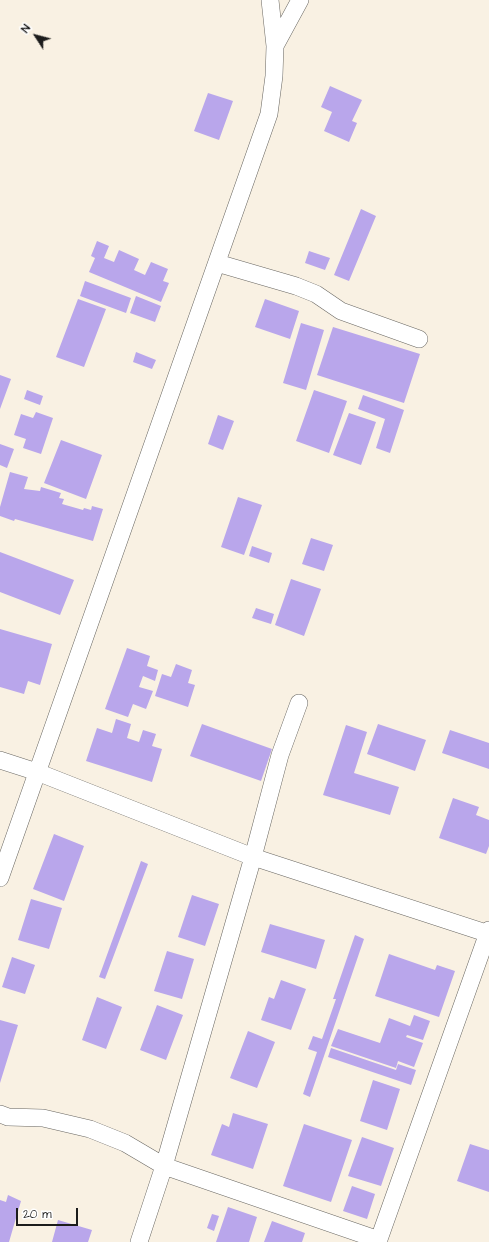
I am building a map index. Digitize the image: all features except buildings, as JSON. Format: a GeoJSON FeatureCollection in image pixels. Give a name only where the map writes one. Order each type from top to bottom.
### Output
{"type":"FeatureCollection","features":[{"type":"Feature","properties":{"kind":"street"},"geometry":{"type":"LineString","coordinates":[[0,878],[270,114],[276,46],[270,0]]}},
{"type":"Feature","properties":{"kind":"street"},"geometry":{"type":"LineString","coordinates":[[276,46],[300,0]]}},
{"type":"Feature","properties":{"kind":"street"},"geometry":{"type":"LineString","coordinates":[[217,263],[296,286],[316,294],[341,311],[419,340]]}},
{"type":"Feature","properties":{"kind":"street"},"geometry":{"type":"LineString","coordinates":[[139,1242],[164,1166],[253,857],[280,755],[299,703]]}},
{"type":"Feature","properties":{"kind":"street"},"geometry":{"type":"LineString","coordinates":[[0,760],[38,772],[253,857],[488,933],[379,1241],[164,1166],[125,1143],[90,1129],[43,1118],[8,1117],[0,1114]]}}]}
